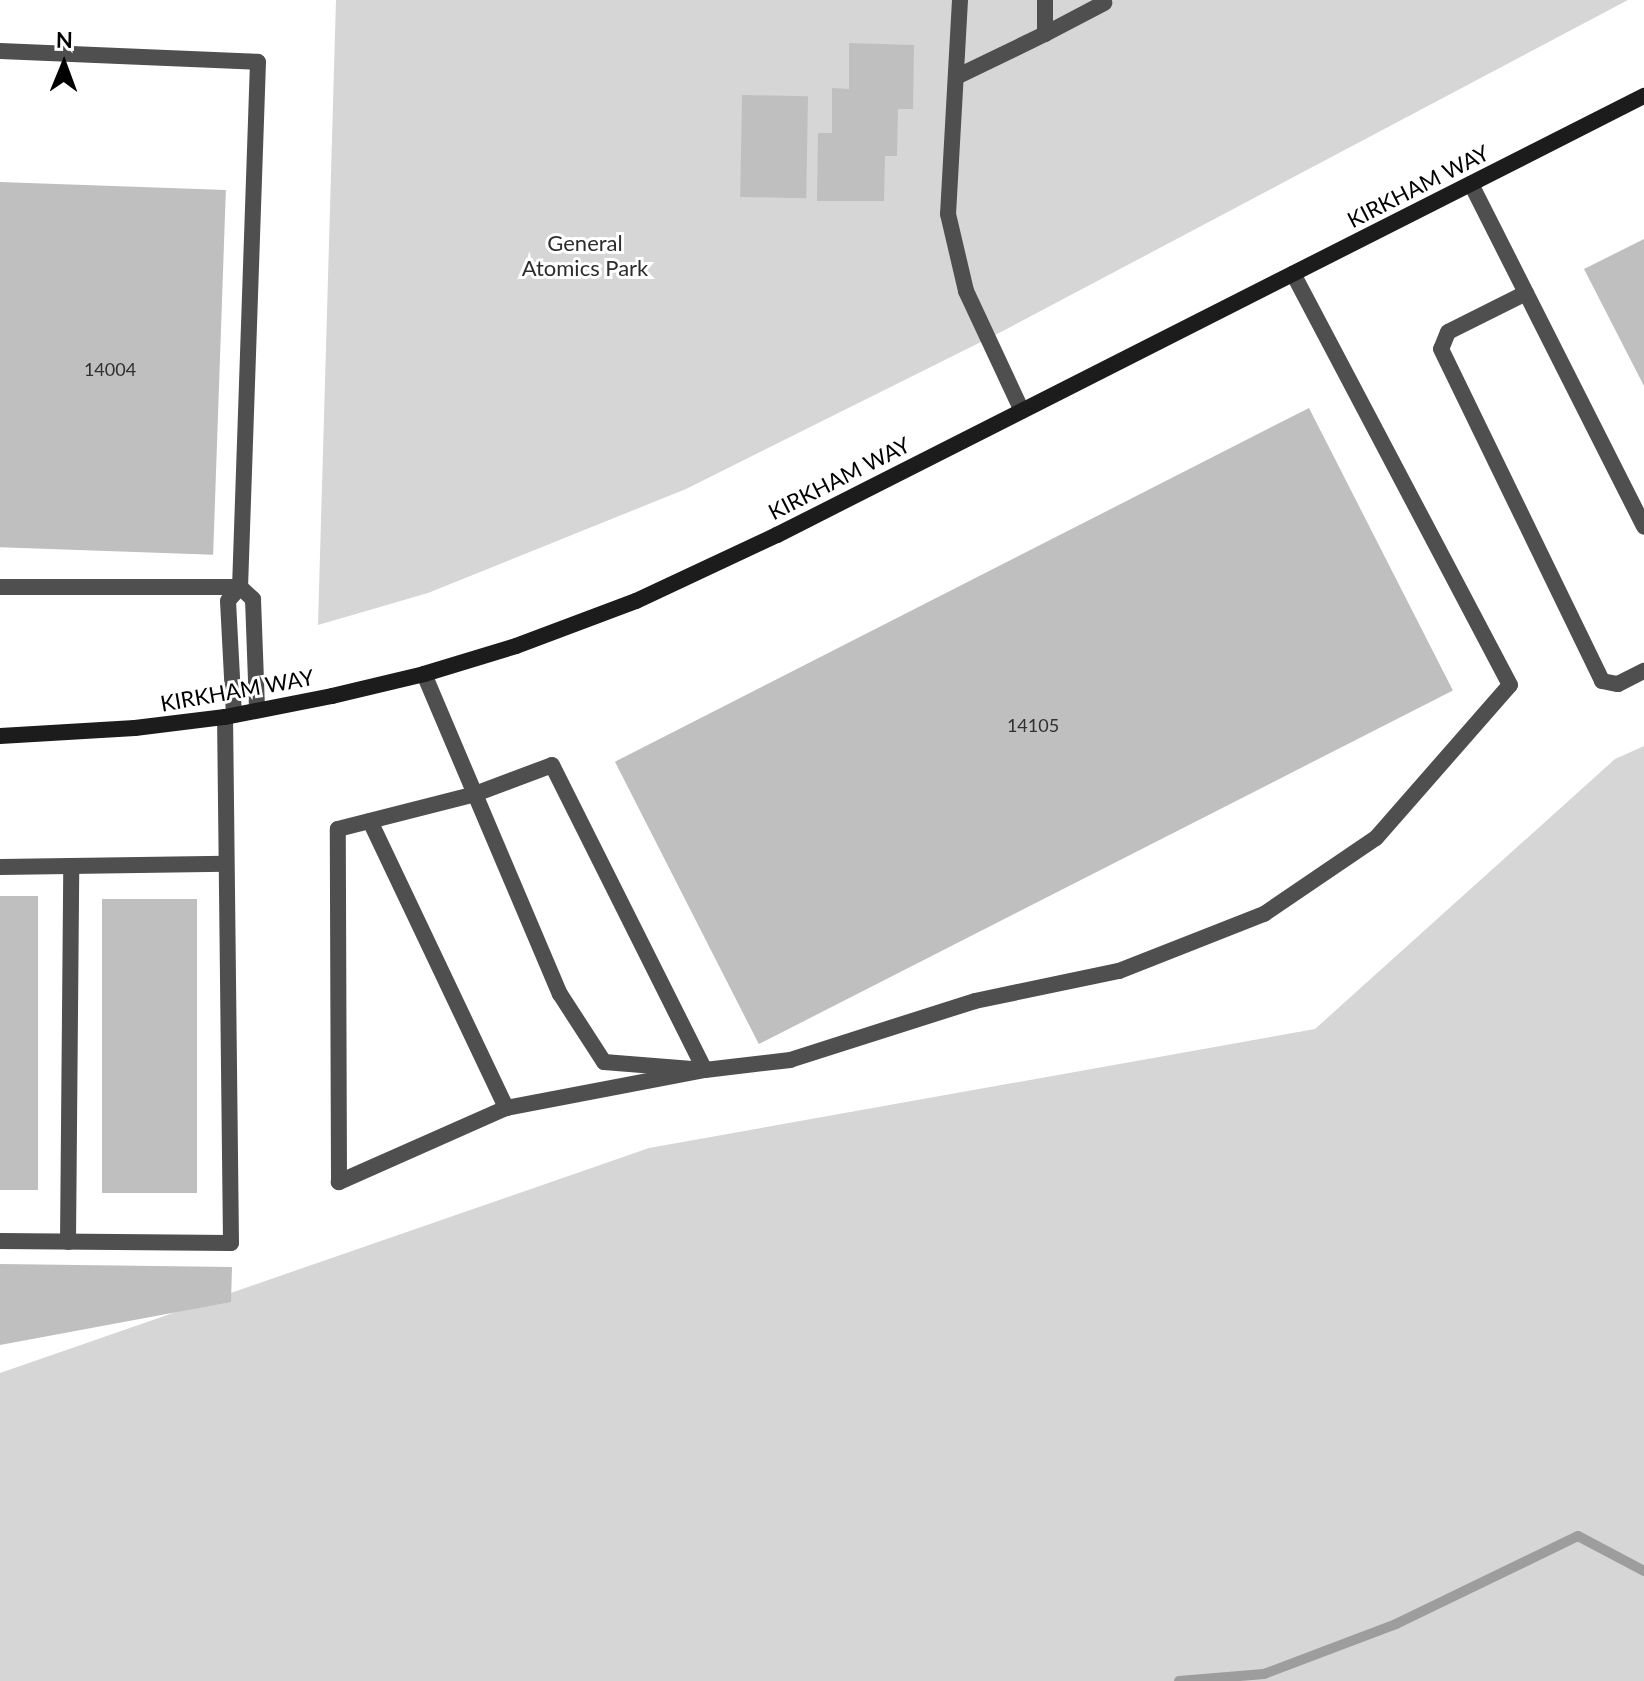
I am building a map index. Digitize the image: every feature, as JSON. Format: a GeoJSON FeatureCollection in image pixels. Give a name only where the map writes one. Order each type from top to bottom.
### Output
{"type":"FeatureCollection","features":[{"type":"Feature","properties":{"kind":"main road","name":"KIRKHAM WAY"},"geometry":{"type":"LineString","coordinates":[[0,736],[135,728],[229,716],[424,674],[516,646],[636,601],[777,535],[1644,96]]}},
{"type":"Feature","properties":{"kind":"lane"},"geometry":{"type":"LineString","coordinates":[[960,0],[948,214],[966,291],[1022,411]]}},
{"type":"Feature","properties":{"kind":"lane"},"geometry":{"type":"LineString","coordinates":[[1045,0],[1045,34]]}},
{"type":"Feature","properties":{"kind":"lane"},"geometry":{"type":"LineString","coordinates":[[956,77],[1104,3]]}},
{"type":"Feature","properties":{"kind":"lane"},"geometry":{"type":"LineString","coordinates":[[0,51],[258,62],[240,587],[228,601],[226,864],[231,1243],[0,1241]]}},
{"type":"Feature","properties":{"kind":"lane"},"geometry":{"type":"LineString","coordinates":[[1471,184],[1644,527]]}},
{"type":"Feature","properties":{"kind":"lane"},"geometry":{"type":"LineString","coordinates":[[705,1070],[552,765],[475,794],[338,829],[339,1182],[506,1108],[705,1070],[790,1060],[975,1001],[1119,971],[1264,914],[1376,838],[1510,685],[1293,274]]}},
{"type":"Feature","properties":{"kind":"lane"},"geometry":{"type":"LineString","coordinates":[[1526,293],[1448,332],[1441,349],[1602,681],[1618,684],[1644,671]]}},
{"type":"Feature","properties":{"kind":"lane"},"geometry":{"type":"LineString","coordinates":[[0,587],[240,587],[253,599],[257,710]]}},
{"type":"Feature","properties":{"kind":"lane"},"geometry":{"type":"LineString","coordinates":[[424,674],[560,994],[604,1062],[705,1070]]}},
{"type":"Feature","properties":{"kind":"lane"},"geometry":{"type":"LineString","coordinates":[[370,821],[506,1108]]}},
{"type":"Feature","properties":{"kind":"lane"},"geometry":{"type":"LineString","coordinates":[[0,867],[226,864]]}},
{"type":"Feature","properties":{"kind":"lane"},"geometry":{"type":"LineString","coordinates":[[68,1242],[71,866]]}},
{"type":"Feature","properties":{"kind":"green space","name":"General Atomics Park"},"geometry":{"type":"Polygon","coordinates":[[[336,0],[1628,0],[1001,332],[686,489],[428,593],[318,625],[336,0]]]}},
{"type":"Feature","properties":{"kind":"green space"},"geometry":{"type":"Polygon","coordinates":[[[1644,746],[1644,1681],[0,1681],[0,1373],[649,1148],[1315,1029],[1615,759],[1644,746]]]}},
{"type":"Feature","properties":{"kind":"building"},"geometry":{"type":"Polygon","coordinates":[[[849,43],[914,45],[913,109],[898,109],[897,156],[885,156],[884,201],[817,201],[818,133],[832,133],[832,88],[849,89],[849,43]]]}},
{"type":"Feature","properties":{"kind":"building"},"geometry":{"type":"Polygon","coordinates":[[[742,95],[808,96],[806,198],[740,197],[742,95]]]}},
{"type":"Feature","properties":{"kind":"building"},"geometry":{"type":"Polygon","coordinates":[[[0,182],[226,190],[213,555],[0,547],[0,182]]]}},
{"type":"Feature","properties":{"kind":"building"},"geometry":{"type":"Polygon","coordinates":[[[1644,239],[1644,386],[1584,269],[1644,239]]]}},
{"type":"Feature","properties":{"kind":"building"},"geometry":{"type":"Polygon","coordinates":[[[1309,408],[1453,690],[759,1044],[615,762],[1309,408]]]}},
{"type":"Feature","properties":{"kind":"building"},"geometry":{"type":"Polygon","coordinates":[[[0,896],[38,896],[38,1190],[0,1190],[0,896]]]}},
{"type":"Feature","properties":{"kind":"building"},"geometry":{"type":"Polygon","coordinates":[[[102,899],[197,899],[197,1193],[102,1193],[102,899]]]}},
{"type":"Feature","properties":{"kind":"building"},"geometry":{"type":"Polygon","coordinates":[[[0,1264],[232,1267],[231,1302],[0,1345],[0,1264]]]}},
{"type":"Feature","properties":{"kind":"waterway"},"geometry":{"type":"LineString","coordinates":[[1179,1681],[1264,1674],[1396,1624],[1578,1536],[1644,1571]]}}]}
